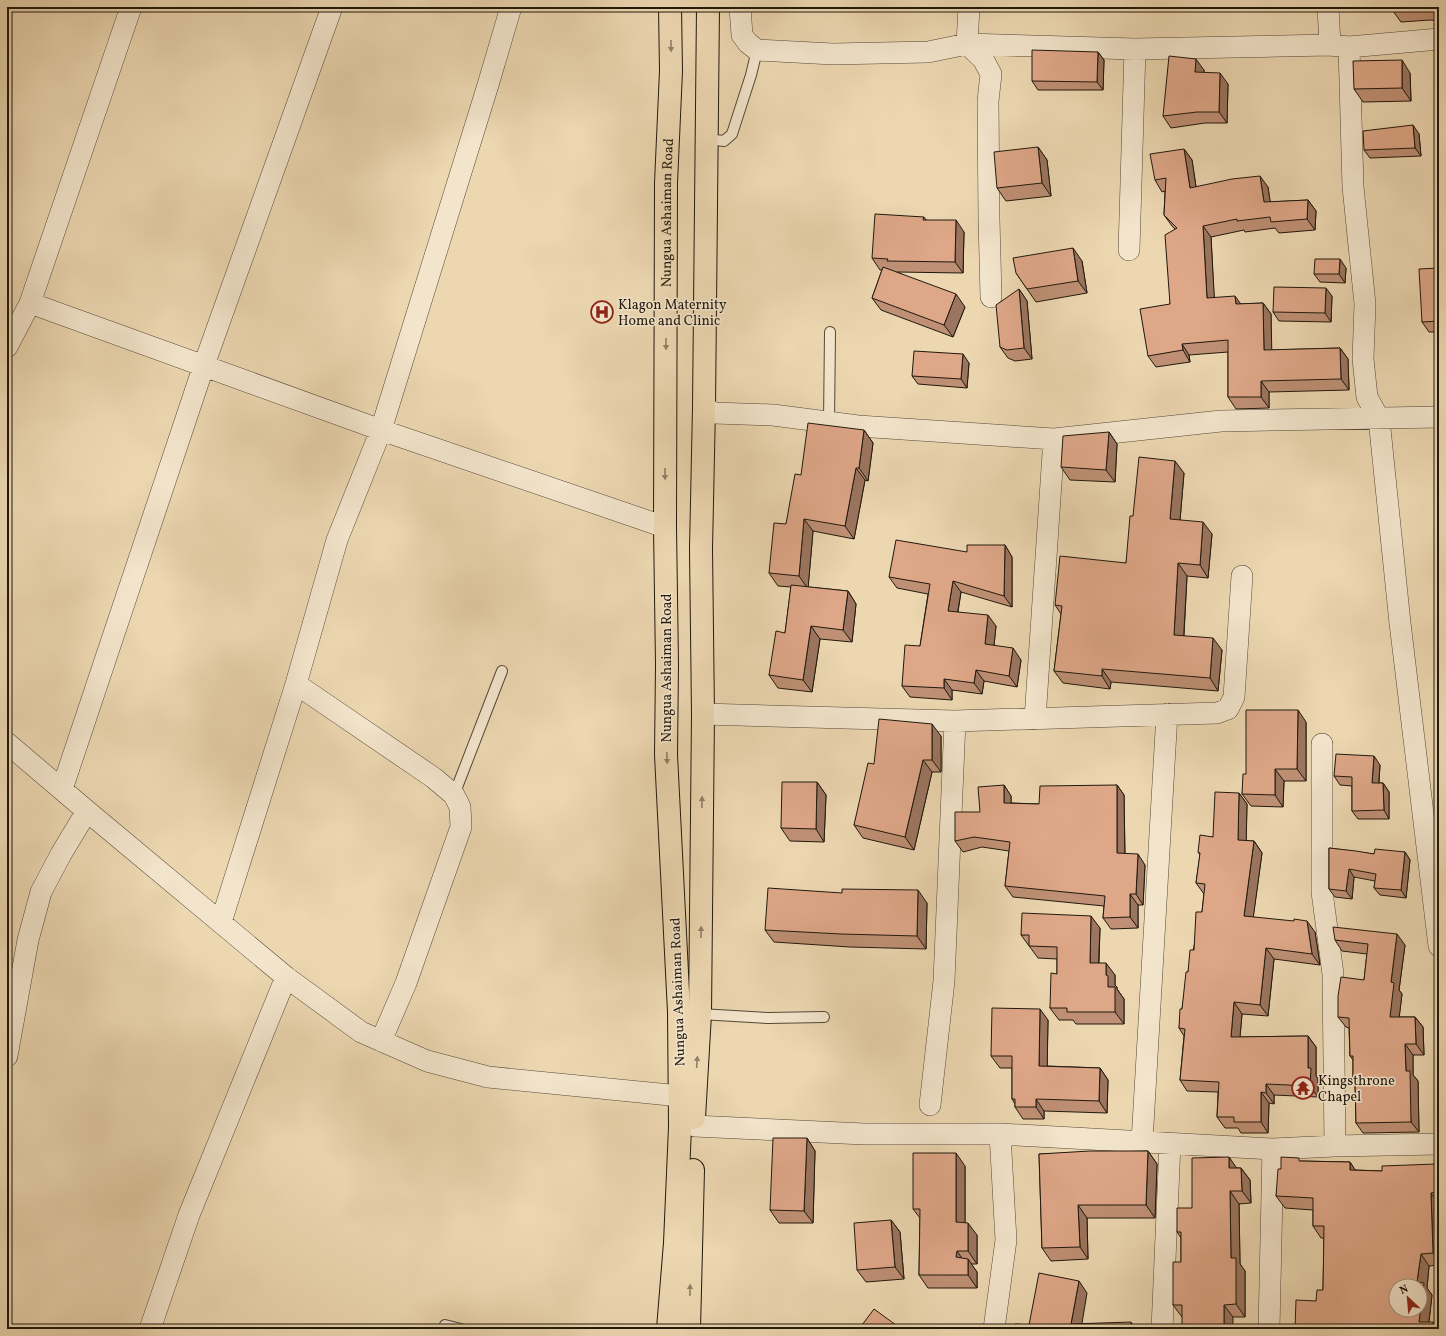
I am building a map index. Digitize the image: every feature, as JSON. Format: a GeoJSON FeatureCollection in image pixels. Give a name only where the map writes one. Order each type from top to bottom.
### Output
{"type":"FeatureCollection","features":[{"type":"Feature","properties":{"kind":"main road","name":"Nungua Ashaiman Road"},"geometry":{"type":"LineString","coordinates":[[670,7],[671,71],[666,183],[666,755],[679,1012],[687,1095],[694,1126],[689,1329]]}},
{"type":"Feature","properties":{"kind":"main road","name":"Nungua Ashaiman Road"},"geometry":{"type":"LineString","coordinates":[[668,1329],[675,1243],[680,1127],[687,1095],[700,1014],[703,714],[701,548],[708,7]]}},
{"type":"Feature","properties":{"kind":"street"},"geometry":{"type":"LineString","coordinates":[[7,347],[30,303],[132,7]]}},
{"type":"Feature","properties":{"kind":"street"},"geometry":{"type":"LineString","coordinates":[[62,789],[204,365],[332,7]]}},
{"type":"Feature","properties":{"kind":"street"},"geometry":{"type":"LineString","coordinates":[[221,922],[296,684],[338,540],[381,430],[511,7]]}},
{"type":"Feature","properties":{"kind":"street"},"geometry":{"type":"LineString","coordinates":[[740,7],[742,35],[756,50],[833,54],[928,52],[967,44],[1135,49],[1340,46],[1439,39]]}},
{"type":"Feature","properties":{"kind":"street"},"geometry":{"type":"LineString","coordinates":[[967,44],[969,7]]}},
{"type":"Feature","properties":{"kind":"street"},"geometry":{"type":"LineString","coordinates":[[1328,7],[1340,46],[1365,304],[1363,359],[1367,397],[1379,418],[1400,623],[1439,946]]}},
{"type":"Feature","properties":{"kind":"street"},"geometry":{"type":"LineString","coordinates":[[967,44],[984,59],[991,74],[988,101],[988,219],[991,297]]}},
{"type":"Feature","properties":{"kind":"street"},"geometry":{"type":"LineString","coordinates":[[1129,250],[1135,49]]}},
{"type":"Feature","properties":{"kind":"street"},"geometry":{"type":"LineString","coordinates":[[30,303],[381,430],[665,527]]}},
{"type":"Feature","properties":{"kind":"street"},"geometry":{"type":"LineString","coordinates":[[704,407],[714,413],[773,415],[858,426],[1054,439],[1221,421],[1439,418]]}},
{"type":"Feature","properties":{"kind":"street"},"geometry":{"type":"LineString","coordinates":[[1035,719],[1054,439]]}},
{"type":"Feature","properties":{"kind":"street"},"geometry":{"type":"LineString","coordinates":[[703,714],[956,721],[1217,713],[1228,709],[1234,697],[1242,576]]}},
{"type":"Feature","properties":{"kind":"street"},"geometry":{"type":"LineString","coordinates":[[296,684],[434,778],[454,795],[460,807],[460,826],[406,983],[381,1041]]}},
{"type":"Feature","properties":{"kind":"street"},"geometry":{"type":"LineString","coordinates":[[1142,1142],[1167,714]]}},
{"type":"Feature","properties":{"kind":"street"},"geometry":{"type":"LineString","coordinates":[[930,1105],[944,981],[956,721]]}},
{"type":"Feature","properties":{"kind":"street"},"geometry":{"type":"LineString","coordinates":[[7,743],[286,977],[361,1032],[427,1061],[488,1077],[687,1095]]}},
{"type":"Feature","properties":{"kind":"street"},"geometry":{"type":"LineString","coordinates":[[1322,744],[1322,892],[1333,974],[1335,1146]]}},
{"type":"Feature","properties":{"kind":"street"},"geometry":{"type":"LineString","coordinates":[[7,1056],[28,940],[41,892],[61,854],[87,811]]}},
{"type":"Feature","properties":{"kind":"street"},"geometry":{"type":"LineString","coordinates":[[150,1329],[189,1215],[286,977]]}},
{"type":"Feature","properties":{"kind":"street"},"geometry":{"type":"LineString","coordinates":[[694,1126],[864,1134],[1000,1134],[1273,1149],[1439,1144]]}},
{"type":"Feature","properties":{"kind":"street"},"geometry":{"type":"LineString","coordinates":[[994,1329],[1006,1240],[1000,1134]]}},
{"type":"Feature","properties":{"kind":"street"},"geometry":{"type":"LineString","coordinates":[[1162,1329],[1170,1144]]}},
{"type":"Feature","properties":{"kind":"street"},"geometry":{"type":"LineString","coordinates":[[1269,1329],[1273,1149]]}},
{"type":"Feature","properties":{"kind":"lane"},"geometry":{"type":"LineString","coordinates":[[706,139],[724,141],[732,134],[751,75],[756,50]]}},
{"type":"Feature","properties":{"kind":"lane"},"geometry":{"type":"LineString","coordinates":[[829,422],[830,332]]}},
{"type":"Feature","properties":{"kind":"lane"},"geometry":{"type":"LineString","coordinates":[[454,795],[502,671]]}},
{"type":"Feature","properties":{"kind":"lane"},"geometry":{"type":"LineString","coordinates":[[700,1014],[768,1018],[824,1017]]}},
{"type":"Feature","properties":{"kind":"lane"},"geometry":{"type":"LineString","coordinates":[[445,1325],[461,1329]]}},
{"type":"Feature","properties":{"kind":"building"},"geometry":{"type":"Polygon","coordinates":[[[1393,7],[1439,7],[1439,11],[1393,11],[1393,7]]]}},
{"type":"Feature","properties":{"kind":"building"},"geometry":{"type":"Polygon","coordinates":[[[1032,50],[1098,52],[1097,82],[1032,81],[1032,50]]]}},
{"type":"Feature","properties":{"kind":"building"},"geometry":{"type":"Polygon","coordinates":[[[1169,56],[1196,59],[1195,72],[1220,73],[1219,112],[1197,112],[1163,116],[1169,56]]]}},
{"type":"Feature","properties":{"kind":"building"},"geometry":{"type":"Polygon","coordinates":[[[1402,60],[1402,88],[1354,89],[1353,61],[1402,60]]]}},
{"type":"Feature","properties":{"kind":"building"},"geometry":{"type":"Polygon","coordinates":[[[1413,125],[1415,148],[1364,150],[1363,131],[1413,125]]]}},
{"type":"Feature","properties":{"kind":"building"},"geometry":{"type":"Polygon","coordinates":[[[1038,147],[1042,183],[997,188],[994,152],[1038,147]]]}},
{"type":"Feature","properties":{"kind":"building"},"geometry":{"type":"Polygon","coordinates":[[[1184,149],[1190,188],[1232,179],[1260,176],[1264,202],[1308,200],[1307,219],[1271,222],[1270,217],[1237,221],[1237,219],[1203,226],[1207,298],[1235,296],[1236,304],[1263,303],[1264,350],[1340,348],[1341,379],[1261,381],[1261,397],[1228,397],[1228,340],[1182,344],[1183,350],[1148,356],[1140,309],[1170,304],[1165,235],[1177,228],[1164,215],[1166,178],[1155,180],[1150,154],[1184,149]]]}},
{"type":"Feature","properties":{"kind":"building"},"geometry":{"type":"Polygon","coordinates":[[[875,214],[924,217],[923,220],[956,220],[955,262],[887,261],[888,259],[872,258],[875,214]]]}},
{"type":"Feature","properties":{"kind":"building"},"geometry":{"type":"Polygon","coordinates":[[[1073,248],[1078,281],[1027,289],[1016,273],[1013,258],[1073,248]]]}},
{"type":"Feature","properties":{"kind":"building"},"geometry":{"type":"Polygon","coordinates":[[[1315,259],[1340,259],[1339,274],[1314,274],[1315,259]]]}},
{"type":"Feature","properties":{"kind":"building"},"geometry":{"type":"Polygon","coordinates":[[[883,267],[956,294],[944,325],[872,298],[883,267]]]}},
{"type":"Feature","properties":{"kind":"building"},"geometry":{"type":"Polygon","coordinates":[[[1439,268],[1439,321],[1422,322],[1419,269],[1439,268]]]}},
{"type":"Feature","properties":{"kind":"building"},"geometry":{"type":"Polygon","coordinates":[[[1274,287],[1326,288],[1325,313],[1273,312],[1274,287]]]}},
{"type":"Feature","properties":{"kind":"building"},"geometry":{"type":"Polygon","coordinates":[[[1019,289],[1024,348],[1007,350],[1000,347],[996,305],[1019,289]]]}},
{"type":"Feature","properties":{"kind":"building"},"geometry":{"type":"Polygon","coordinates":[[[914,351],[963,354],[961,379],[912,376],[914,351]]]}},
{"type":"Feature","properties":{"kind":"building"},"geometry":{"type":"Polygon","coordinates":[[[808,423],[864,430],[859,468],[856,468],[845,526],[804,519],[799,576],[769,573],[774,523],[786,524],[795,474],[801,475],[808,423]]]}},
{"type":"Feature","properties":{"kind":"building"},"geometry":{"type":"Polygon","coordinates":[[[1109,432],[1106,470],[1061,467],[1063,436],[1109,432]]]}},
{"type":"Feature","properties":{"kind":"building"},"geometry":{"type":"Polygon","coordinates":[[[1139,457],[1175,461],[1170,519],[1203,522],[1200,565],[1178,563],[1174,635],[1213,638],[1210,678],[1102,669],[1102,676],[1054,671],[1062,606],[1055,605],[1060,556],[1126,563],[1130,516],[1133,516],[1139,457]]]}},
{"type":"Feature","properties":{"kind":"building"},"geometry":{"type":"Polygon","coordinates":[[[896,540],[967,552],[967,545],[1005,545],[1004,596],[953,581],[948,611],[988,615],[985,644],[1013,648],[1009,676],[976,670],[974,683],[944,679],[944,688],[902,686],[905,645],[920,646],[930,584],[889,577],[896,540]]]}},
{"type":"Feature","properties":{"kind":"building"},"geometry":{"type":"Polygon","coordinates":[[[791,585],[848,591],[843,630],[811,626],[803,680],[769,675],[776,631],[785,633],[791,585]]]}},
{"type":"Feature","properties":{"kind":"building"},"geometry":{"type":"Polygon","coordinates":[[[1246,710],[1298,710],[1297,769],[1275,769],[1275,795],[1242,794],[1243,774],[1246,774],[1246,710]]]}},
{"type":"Feature","properties":{"kind":"building"},"geometry":{"type":"Polygon","coordinates":[[[879,719],[932,724],[932,760],[923,760],[905,837],[854,825],[868,763],[874,764],[879,719]]]}},
{"type":"Feature","properties":{"kind":"building"},"geometry":{"type":"Polygon","coordinates":[[[1336,754],[1374,756],[1372,783],[1383,783],[1384,810],[1352,811],[1352,777],[1334,776],[1336,754]]]}},
{"type":"Feature","properties":{"kind":"building"},"geometry":{"type":"Polygon","coordinates":[[[782,782],[817,782],[816,829],[781,828],[782,782]]]}},
{"type":"Feature","properties":{"kind":"building"},"geometry":{"type":"Polygon","coordinates":[[[1004,785],[1004,803],[1039,804],[1040,786],[1117,785],[1117,853],[1138,854],[1136,894],[1130,894],[1130,917],[1103,918],[1105,896],[1005,886],[1010,842],[974,837],[955,841],[955,812],[980,812],[978,787],[1004,785]]]}},
{"type":"Feature","properties":{"kind":"building"},"geometry":{"type":"Polygon","coordinates":[[[1215,792],[1239,793],[1238,840],[1254,841],[1244,916],[1307,921],[1312,954],[1266,948],[1260,1005],[1234,1002],[1231,1037],[1308,1036],[1308,1068],[1311,1068],[1310,1086],[1266,1084],[1266,1093],[1261,1092],[1261,1122],[1234,1122],[1234,1117],[1217,1117],[1219,1082],[1180,1080],[1185,1029],[1179,1028],[1180,1009],[1182,1009],[1190,950],[1194,950],[1196,912],[1202,912],[1205,884],[1196,883],[1200,853],[1198,852],[1200,835],[1213,837],[1215,792]]]}},
{"type":"Feature","properties":{"kind":"building"},"geometry":{"type":"Polygon","coordinates":[[[1439,842],[1439,849],[1435,845],[1439,842]]]}},
{"type":"Feature","properties":{"kind":"building"},"geometry":{"type":"Polygon","coordinates":[[[1329,848],[1374,854],[1375,849],[1405,852],[1401,890],[1374,888],[1376,874],[1349,869],[1346,891],[1329,889],[1329,848]]]}},
{"type":"Feature","properties":{"kind":"building"},"geometry":{"type":"Polygon","coordinates":[[[768,888],[842,893],[842,889],[918,890],[917,936],[765,930],[768,888]]]}},
{"type":"Feature","properties":{"kind":"building"},"geometry":{"type":"Polygon","coordinates":[[[1022,913],[1091,916],[1090,963],[1106,963],[1108,987],[1115,987],[1115,1012],[1067,1012],[1067,1008],[1050,1008],[1051,973],[1057,974],[1057,947],[1029,946],[1029,935],[1021,935],[1022,913]]]}},
{"type":"Feature","properties":{"kind":"building"},"geometry":{"type":"Polygon","coordinates":[[[1333,927],[1397,934],[1391,982],[1394,983],[1390,1017],[1415,1017],[1416,1044],[1405,1044],[1406,1071],[1410,1071],[1411,1122],[1356,1123],[1355,1081],[1353,1081],[1353,1056],[1350,1056],[1349,1018],[1338,1017],[1338,996],[1341,977],[1364,980],[1368,944],[1335,940],[1333,927]]]}},
{"type":"Feature","properties":{"kind":"building"},"geometry":{"type":"Polygon","coordinates":[[[992,1008],[1040,1009],[1039,1066],[1100,1068],[1099,1101],[1036,1099],[1036,1107],[1015,1107],[1015,1099],[1012,1099],[1012,1056],[991,1056],[992,1008]]]}},
{"type":"Feature","properties":{"kind":"building"},"geometry":{"type":"Polygon","coordinates":[[[773,1138],[807,1138],[804,1211],[770,1210],[773,1138]]]}},
{"type":"Feature","properties":{"kind":"building"},"geometry":{"type":"Polygon","coordinates":[[[1090,1151],[1148,1151],[1146,1205],[1078,1205],[1080,1247],[1042,1248],[1039,1154],[1090,1151]]]}},
{"type":"Feature","properties":{"kind":"building"},"geometry":{"type":"Polygon","coordinates":[[[913,1153],[956,1153],[956,1222],[968,1223],[968,1251],[957,1251],[956,1257],[968,1259],[968,1275],[919,1275],[920,1209],[913,1209],[913,1153]]]}},
{"type":"Feature","properties":{"kind":"building"},"geometry":{"type":"Polygon","coordinates":[[[1229,1157],[1229,1168],[1241,1168],[1242,1191],[1230,1191],[1231,1258],[1236,1258],[1236,1304],[1224,1305],[1224,1329],[1182,1329],[1182,1305],[1173,1305],[1173,1262],[1181,1262],[1181,1232],[1177,1232],[1177,1208],[1192,1208],[1192,1158],[1229,1157]]]}},
{"type":"Feature","properties":{"kind":"building"},"geometry":{"type":"Polygon","coordinates":[[[1281,1157],[1299,1158],[1299,1161],[1350,1162],[1350,1170],[1382,1171],[1382,1166],[1436,1164],[1437,1192],[1431,1193],[1433,1253],[1421,1254],[1418,1278],[1388,1278],[1388,1318],[1420,1318],[1419,1322],[1433,1322],[1433,1329],[1295,1329],[1296,1300],[1316,1301],[1317,1290],[1323,1290],[1324,1226],[1313,1226],[1313,1198],[1276,1196],[1278,1169],[1281,1169],[1281,1157]]]}},
{"type":"Feature","properties":{"kind":"building"},"geometry":{"type":"Polygon","coordinates":[[[891,1220],[895,1267],[857,1270],[854,1223],[891,1220]]]}},
{"type":"Feature","properties":{"kind":"building"},"geometry":{"type":"Polygon","coordinates":[[[1039,1273],[1079,1281],[1071,1324],[1131,1322],[1131,1329],[1014,1329],[1015,1324],[1029,1325],[1039,1273]]]}},
{"type":"Feature","properties":{"kind":"building"},"geometry":{"type":"Polygon","coordinates":[[[874,1309],[900,1328],[900,1329],[859,1329],[874,1309]]]}},
{"type":"Feature","properties":{"kind":"place","name":"Klagon Maternity Home and Clinic"},"geometry":{"type":"Point","coordinates":[602,312]}},
{"type":"Feature","properties":{"kind":"place","name":"Kingsthrone Chapel"},"geometry":{"type":"Point","coordinates":[1303,1088]}}]}
